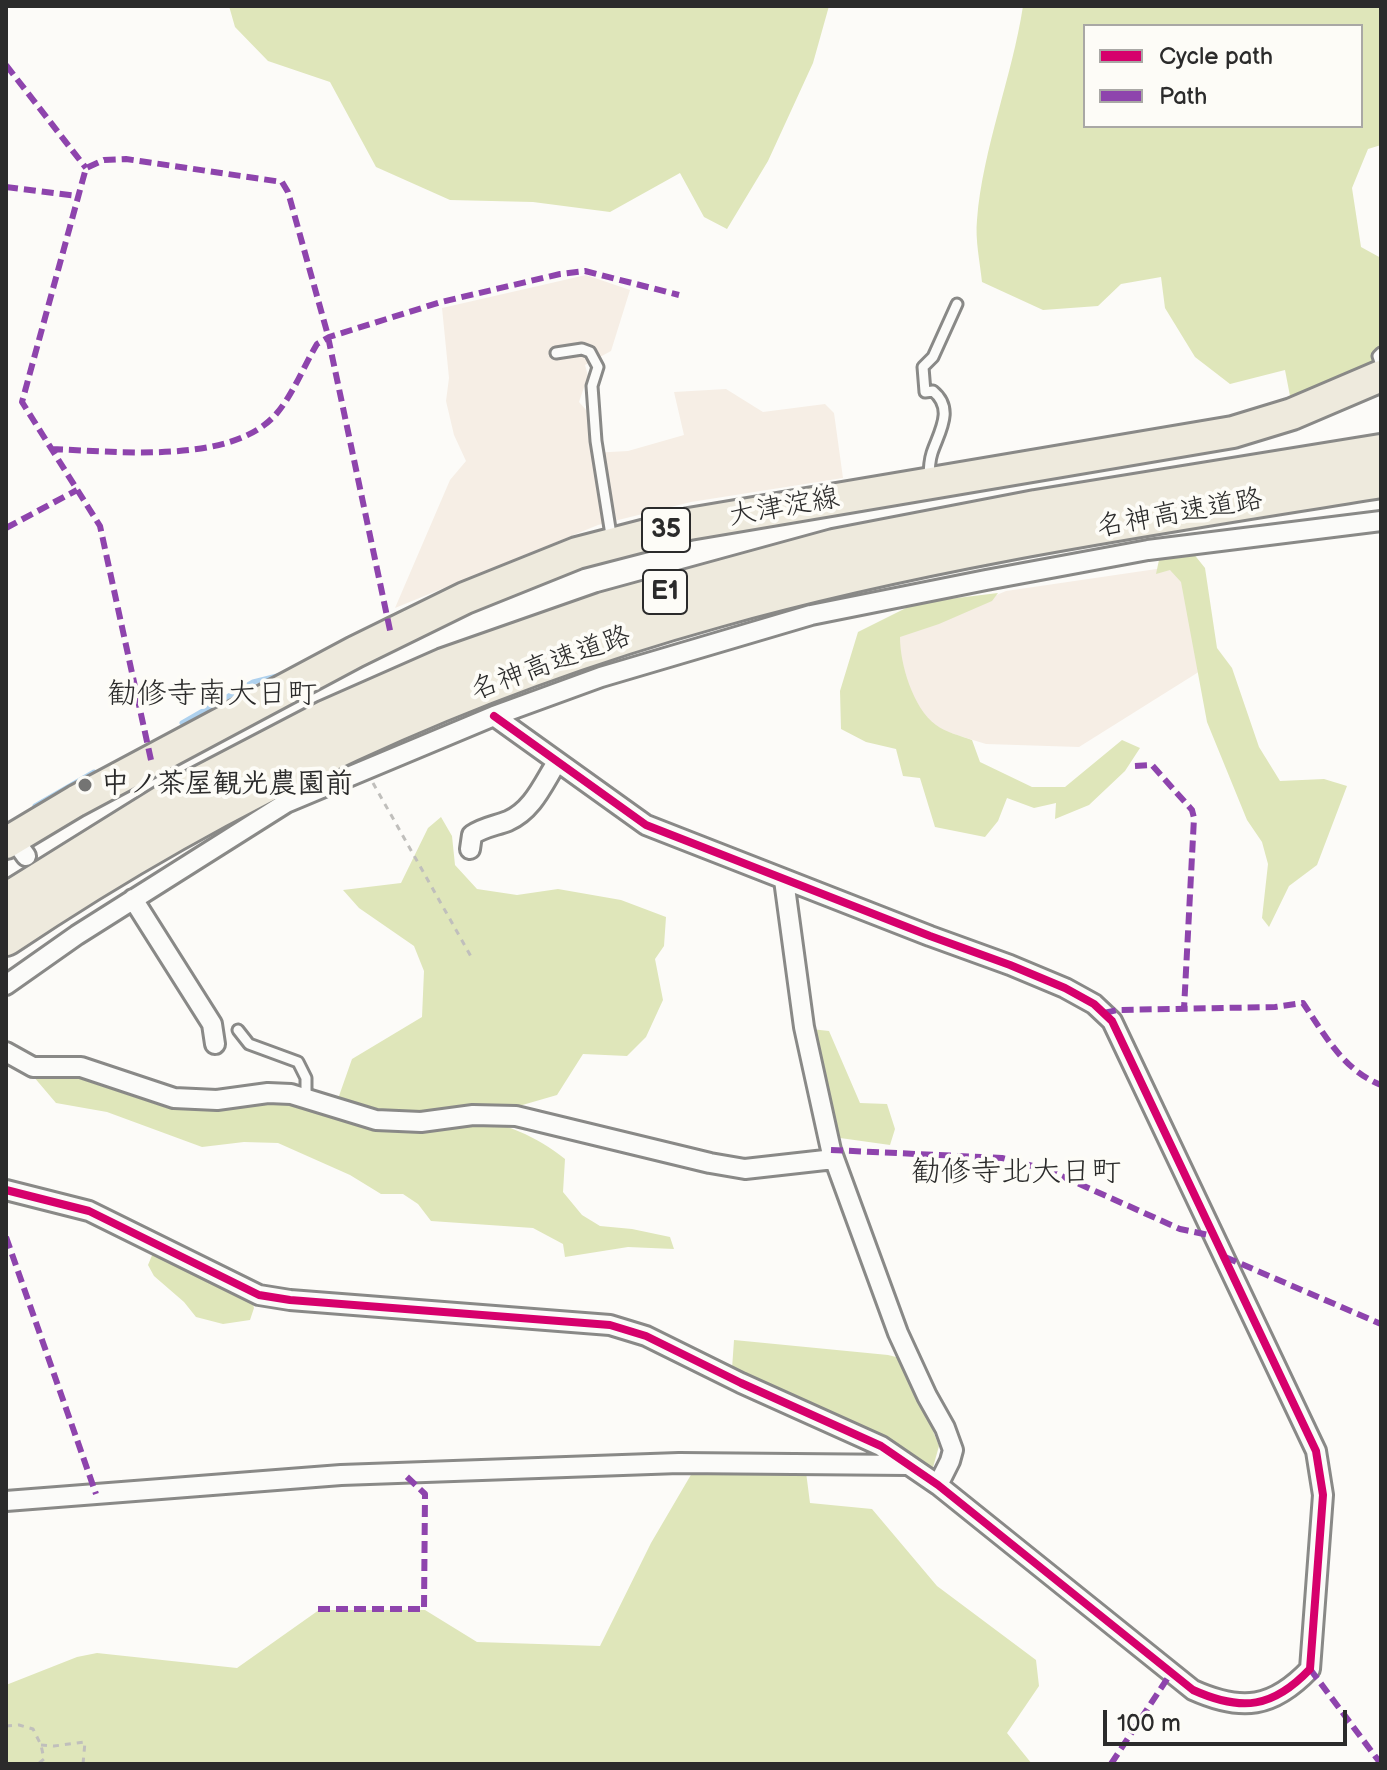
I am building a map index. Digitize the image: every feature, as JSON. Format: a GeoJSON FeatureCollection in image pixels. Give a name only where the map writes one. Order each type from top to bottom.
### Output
{"type":"FeatureCollection","features":[{"type":"Feature","properties":{"kind":"highway","name":"名神高速道路"},"geometry":{"type":"LineString","coordinates":[[6,901],[165,802],[315,723],[444,666],[604,610],[834,547],[1021,511],[1381,452]]}},
{"type":"Feature","properties":{"kind":"highway","name":"名神高速道路"},"geometry":{"type":"LineString","coordinates":[[6,938],[139,853],[280,777],[443,703],[616,639],[718,608],[926,559],[1381,480]]}},
{"type":"Feature","properties":{"kind":"main road","name":"大津淀線"},"geometry":{"type":"LineString","coordinates":[[15,846],[151,760],[355,652],[465,598],[577,553],[689,524],[1233,432],[1292,414],[1381,376]]}},
{"type":"Feature","properties":{"kind":"street"},"geometry":{"type":"LineString","coordinates":[[6,985],[73,929],[133,899],[286,803],[494,716],[601,677],[811,615],[1148,550],[1381,521]]}},
{"type":"Feature","properties":{"kind":"street"},"geometry":{"type":"LineString","coordinates":[[6,1190],[89,1211],[259,1295],[631,1329],[881,1446],[938,1485],[1193,1690],[1213,1699],[1262,1703],[1291,1690],[1310,1669],[1323,1495],[1316,1451],[1139,1072],[1112,1021],[1094,1004],[1065,988],[646,825],[494,716]]}},
{"type":"Feature","properties":{"kind":"street"},"geometry":{"type":"LineString","coordinates":[[470,849],[472,835],[485,827],[509,821],[530,806],[557,762]]}},
{"type":"Feature","properties":{"kind":"street"},"geometry":{"type":"LineString","coordinates":[[784,880],[804,1027],[834,1159],[898,1333],[953,1450],[938,1485]]}},
{"type":"Feature","properties":{"kind":"street"},"geometry":{"type":"LineString","coordinates":[[133,899],[212,1024],[215,1044]]}},
{"type":"Feature","properties":{"kind":"street"},"geometry":{"type":"LineString","coordinates":[[6,1052],[33,1067],[81,1067],[174,1098],[217,1100],[268,1093],[291,1094],[376,1120],[421,1122],[473,1115],[516,1116],[745,1169],[834,1159]]}},
{"type":"Feature","properties":{"kind":"street"},"geometry":{"type":"LineString","coordinates":[[6,1501],[341,1475],[679,1463],[908,1465]]}},
{"type":"Feature","properties":{"kind":"lane"},"geometry":{"type":"LineString","coordinates":[[930,483],[932,452],[945,418],[939,396],[933,391],[925,392],[923,367],[933,357],[957,304]]}},
{"type":"Feature","properties":{"kind":"lane"},"geometry":{"type":"LineString","coordinates":[[556,353],[582,349],[590,352],[598,367],[592,386],[594,413],[613,544]]}},
{"type":"Feature","properties":{"kind":"lane"},"geometry":{"type":"LineString","coordinates":[[1381,353],[1378,356],[1381,365]]}},
{"type":"Feature","properties":{"kind":"lane"},"geometry":{"type":"LineString","coordinates":[[238,1030],[249,1044],[298,1062],[306,1078],[306,1099]]}},
{"type":"Feature","properties":{"kind":"path"},"geometry":{"type":"LineString","coordinates":[[365,769],[473,960]]}},
{"type":"Feature","properties":{"kind":"path"},"geometry":{"type":"LineString","coordinates":[[6,1726],[19,1725],[33,1729],[44,1759],[38,1764]]}},
{"type":"Feature","properties":{"kind":"path"},"geometry":{"type":"LineString","coordinates":[[41,1745],[85,1742],[83,1764]]}},
{"type":"Feature","properties":{"kind":"shaded area"},"geometry":{"type":"Polygon","coordinates":[[[586,275],[630,290],[611,351],[585,365],[588,376],[579,402],[587,411],[592,453],[628,451],[684,435],[674,392],[726,389],[763,412],[825,404],[834,413],[843,478],[691,502],[598,525],[395,608],[450,480],[466,461],[454,435],[446,401],[449,378],[442,308],[586,275]]]}},
{"type":"Feature","properties":{"kind":"shaded area"},"geometry":{"type":"Polygon","coordinates":[[[1177,566],[1195,605],[1205,668],[1079,747],[986,744],[937,729],[909,699],[897,637],[1006,591],[1177,566]]]}},
{"type":"Feature","properties":{"kind":"green space"},"geometry":{"type":"Polygon","coordinates":[[[229,6],[829,6],[813,63],[768,161],[727,229],[704,217],[680,173],[610,212],[533,202],[450,200],[376,167],[330,82],[268,61],[235,27],[229,6]]]}},
{"type":"Feature","properties":{"kind":"green space"},"geometry":{"type":"Polygon","coordinates":[[[1023,6],[1381,6],[1381,145],[1368,149],[1352,188],[1361,247],[1381,258],[1382,329],[1373,364],[1347,378],[1290,396],[1285,370],[1230,384],[1195,357],[1165,308],[1161,277],[1121,284],[1098,306],[1043,310],[982,282],[977,235],[980,193],[1023,6]]]}},
{"type":"Feature","properties":{"kind":"green space"},"geometry":{"type":"Polygon","coordinates":[[[1193,553],[1205,568],[1217,648],[1232,668],[1259,747],[1280,781],[1324,779],[1347,786],[1317,865],[1289,886],[1269,927],[1262,918],[1268,864],[1262,842],[1247,820],[1207,722],[1181,582],[1170,570],[1156,574],[1159,560],[1193,553]]]}},
{"type":"Feature","properties":{"kind":"green space"},"geometry":{"type":"Polygon","coordinates":[[[998,593],[992,601],[900,637],[909,685],[928,717],[944,730],[972,740],[980,762],[1032,787],[1065,787],[1122,740],[1140,748],[1125,771],[1089,805],[1055,819],[1056,803],[1034,808],[1007,798],[998,821],[985,837],[935,827],[920,778],[903,776],[896,749],[866,742],[841,729],[840,691],[858,632],[916,603],[998,593]]]}},
{"type":"Feature","properties":{"kind":"green space"},"geometry":{"type":"Polygon","coordinates":[[[441,817],[452,836],[455,865],[477,889],[517,895],[558,889],[621,900],[666,917],[664,946],[655,959],[663,1000],[646,1037],[627,1056],[583,1054],[557,1095],[512,1108],[469,1115],[520,1132],[543,1143],[565,1159],[563,1192],[582,1215],[600,1226],[670,1237],[674,1249],[628,1247],[565,1257],[563,1244],[533,1228],[431,1221],[418,1204],[403,1194],[381,1194],[350,1175],[278,1143],[244,1142],[202,1147],[107,1112],[56,1103],[33,1076],[75,1072],[164,1100],[280,1086],[317,1108],[339,1096],[352,1059],[422,1017],[424,971],[414,946],[359,908],[343,890],[401,883],[428,828],[441,817]]]}},
{"type":"Feature","properties":{"kind":"green space"},"geometry":{"type":"Polygon","coordinates":[[[811,1029],[829,1031],[860,1103],[887,1104],[895,1129],[890,1145],[833,1137],[811,1029]]]}},
{"type":"Feature","properties":{"kind":"green space"},"geometry":{"type":"Polygon","coordinates":[[[153,1253],[174,1254],[251,1298],[254,1308],[250,1320],[223,1324],[196,1317],[154,1276],[148,1265],[153,1253]]]}},
{"type":"Feature","properties":{"kind":"green space"},"geometry":{"type":"Polygon","coordinates":[[[734,1340],[904,1359],[939,1446],[932,1471],[866,1427],[732,1369],[734,1340]]]}},
{"type":"Feature","properties":{"kind":"green space"},"geometry":{"type":"Polygon","coordinates":[[[759,1466],[806,1472],[810,1503],[872,1509],[937,1586],[1036,1660],[1039,1686],[1007,1733],[1032,1764],[6,1764],[6,1685],[77,1657],[97,1653],[237,1668],[319,1610],[425,1610],[477,1642],[600,1646],[651,1543],[692,1473],[759,1466]]]}},
{"type":"Feature","properties":{"kind":"waterway"},"geometry":{"type":"LineString","coordinates":[[182,723],[253,682],[281,675]]}},
{"type":"Feature","properties":{"kind":"waterway"},"geometry":{"type":"LineString","coordinates":[[35,806],[94,772]]}},
{"type":"Feature","properties":{"kind":"marked path"},"geometry":{"type":"LineString","coordinates":[[6,65],[86,168]]}},
{"type":"Feature","properties":{"kind":"marked path"},"geometry":{"type":"LineString","coordinates":[[151,760],[100,526],[22,402],[86,168],[104,160],[126,159],[282,182],[288,192],[327,332],[391,635]]}},
{"type":"Feature","properties":{"kind":"marked path"},"geometry":{"type":"LineString","coordinates":[[6,187],[78,196]]}},
{"type":"Feature","properties":{"kind":"marked path"},"geometry":{"type":"LineString","coordinates":[[51,449],[171,452],[232,441],[257,430],[277,413],[317,344],[329,337],[441,302],[585,271],[679,295]]}},
{"type":"Feature","properties":{"kind":"marked path"},"geometry":{"type":"LineString","coordinates":[[6,528],[77,490]]}},
{"type":"Feature","properties":{"kind":"marked path"},"geometry":{"type":"LineString","coordinates":[[1135,766],[1152,765],[1192,810],[1194,818],[1184,1009]]}},
{"type":"Feature","properties":{"kind":"marked path"},"geometry":{"type":"LineString","coordinates":[[1104,1013],[1117,1010],[1275,1007],[1303,1003],[1345,1061],[1381,1085]]}},
{"type":"Feature","properties":{"kind":"marked path"},"geometry":{"type":"LineString","coordinates":[[831,1150],[1002,1158],[1048,1170],[1180,1229],[1213,1236]]}},
{"type":"Feature","properties":{"kind":"marked path"},"geometry":{"type":"LineString","coordinates":[[6,1237],[96,1494]]}},
{"type":"Feature","properties":{"kind":"marked path"},"geometry":{"type":"LineString","coordinates":[[1225,1257],[1381,1324]]}},
{"type":"Feature","properties":{"kind":"marked path"},"geometry":{"type":"LineString","coordinates":[[318,1609],[424,1609],[425,1494],[403,1473]]}},
{"type":"Feature","properties":{"kind":"marked path"},"geometry":{"type":"LineString","coordinates":[[1310,1669],[1381,1764]]}},
{"type":"Feature","properties":{"kind":"marked path"},"geometry":{"type":"LineString","coordinates":[[1111,1764],[1171,1673]]}},
{"type":"Feature","properties":{"kind":"cycle path"},"geometry":{"type":"LineString","coordinates":[[6,1190],[89,1211],[259,1295],[610,1325],[646,1336],[881,1446],[938,1485],[1193,1690],[1227,1701],[1256,1702],[1283,1692],[1310,1669],[1323,1495],[1316,1451],[1112,1021],[1094,1004],[1065,988],[646,825],[494,716]]}},
{"type":"Feature","properties":{"kind":"place","name":"中ノ茶屋観光農園前"},"geometry":{"type":"Point","coordinates":[85,785]}},
{"type":"Feature","properties":{"kind":"district","name":"勧修寺南大日町"},"geometry":{"type":"Point","coordinates":[212,695]}},
{"type":"Feature","properties":{"kind":"district","name":"勧修寺北大日町"},"geometry":{"type":"Point","coordinates":[1016,1173]}}]}
